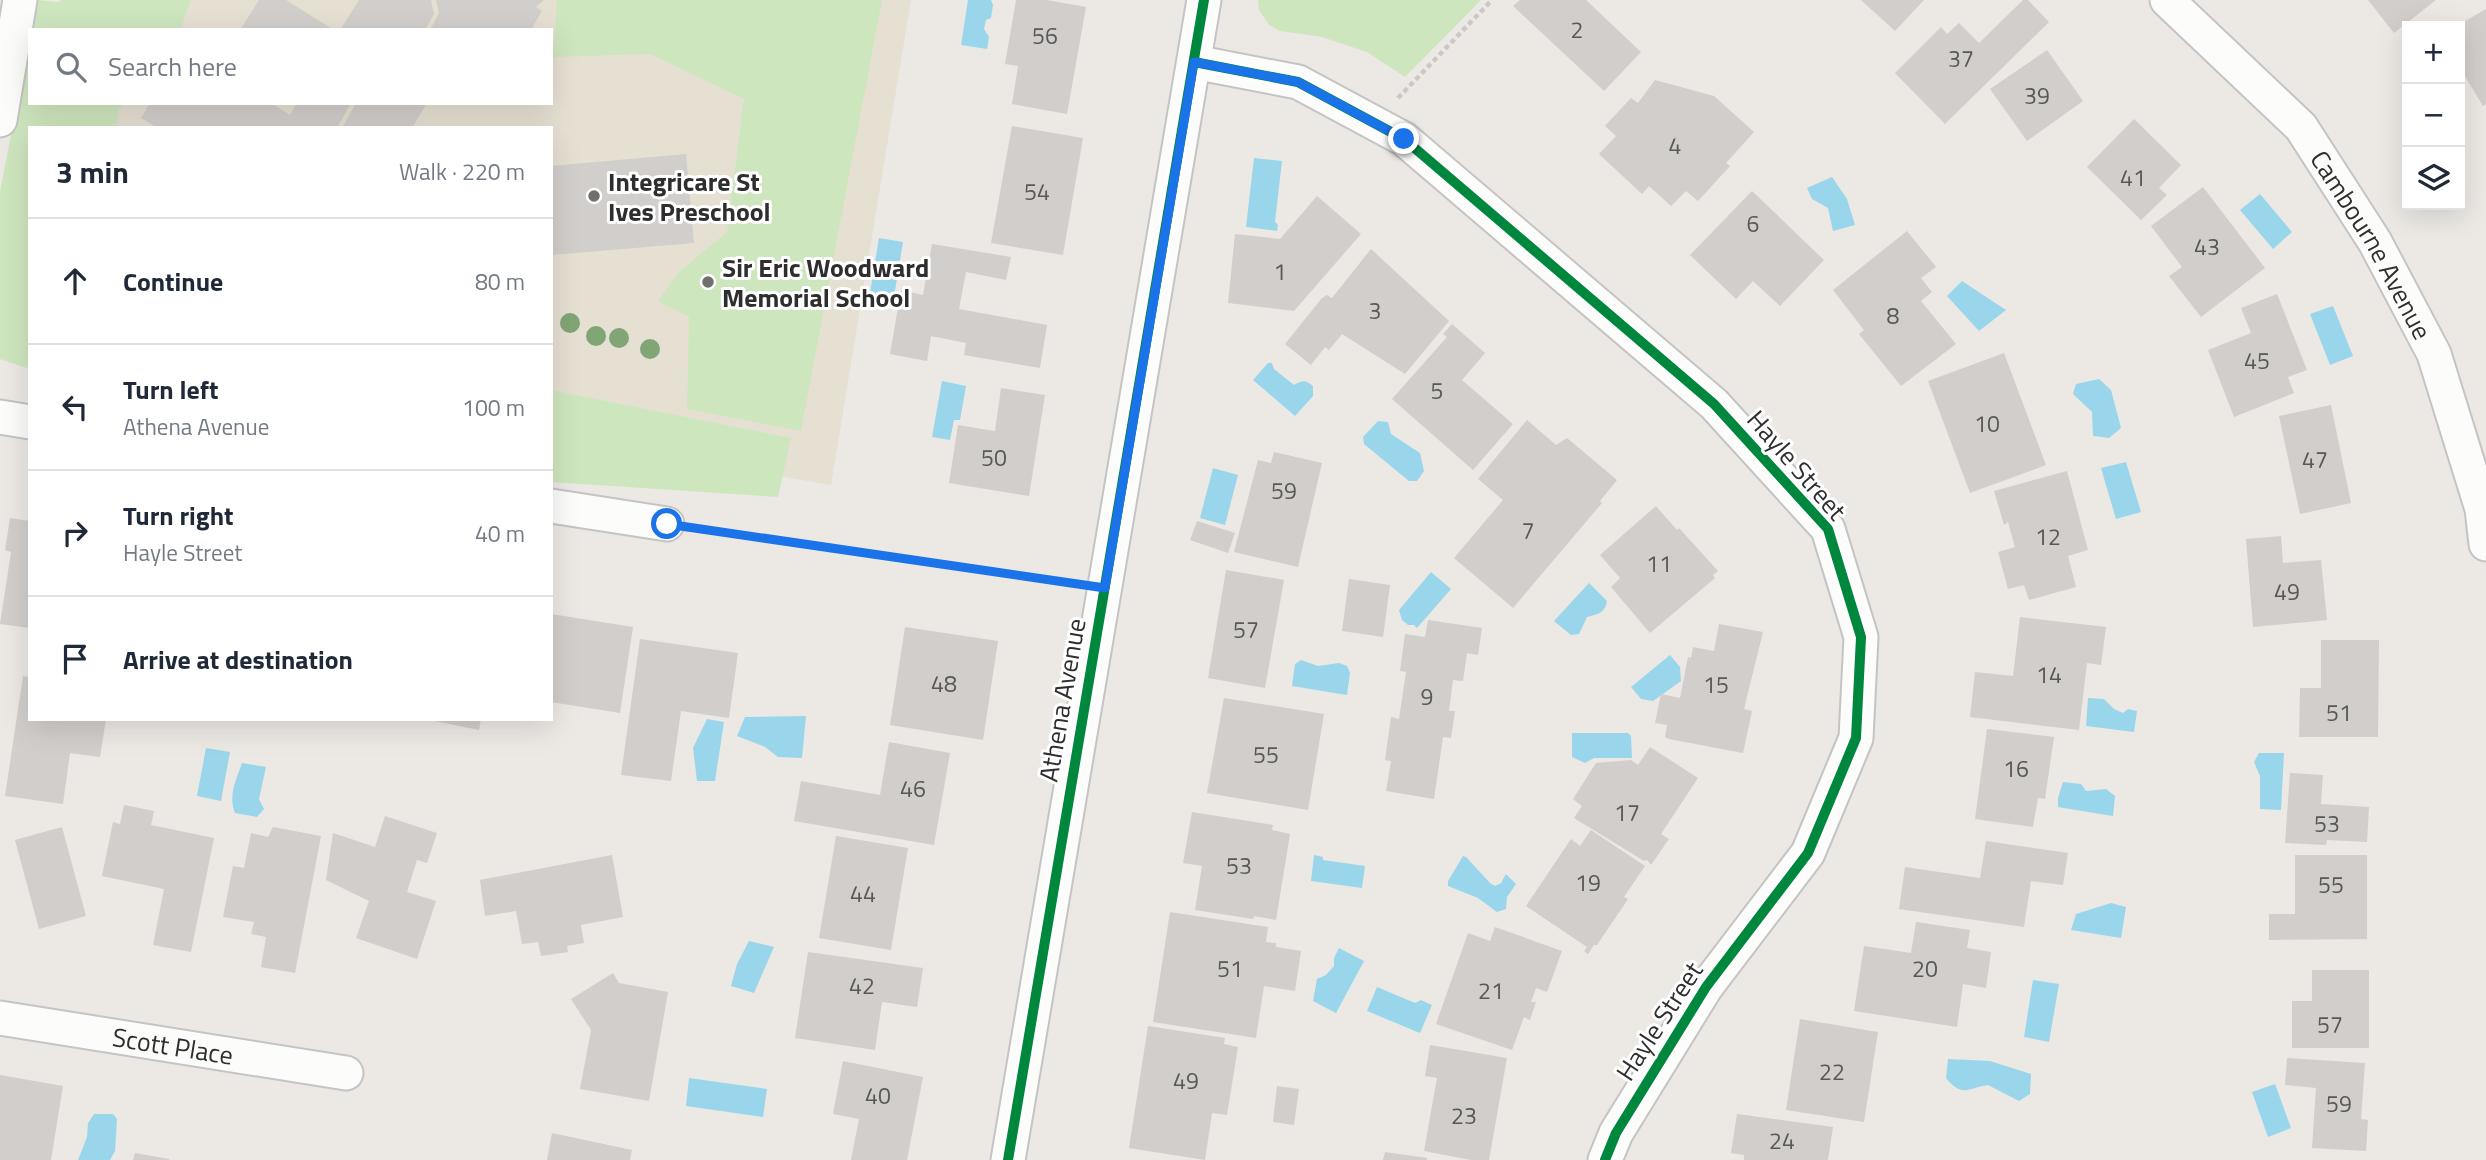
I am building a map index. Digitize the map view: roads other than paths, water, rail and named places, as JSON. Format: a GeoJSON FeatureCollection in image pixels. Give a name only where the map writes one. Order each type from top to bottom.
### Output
{"type":"FeatureCollection","features":[{"type":"Feature","properties":{"kind":"street"},"geometry":{"type":"LineString","coordinates":[[0,120],[20,0]]}},
{"type":"Feature","properties":{"kind":"street","name":"Athena Avenue"},"geometry":{"type":"LineString","coordinates":[[1008,1160],[1204,0]]}},
{"type":"Feature","properties":{"kind":"street","name":"Cambourne Avenue"},"geometry":{"type":"LineString","coordinates":[[2167,0],[2301,127],[2375,242],[2434,354],[2482,509],[2486,544]]}},
{"type":"Feature","properties":{"kind":"street","name":"Hayle Street"},"geometry":{"type":"LineString","coordinates":[[1194,62],[1298,82],[1404,139],[1714,404],[1828,529],[1861,637],[1856,738],[1808,853],[1706,987],[1616,1133],[1605,1160]]}},
{"type":"Feature","properties":{"kind":"street"},"geometry":{"type":"LineString","coordinates":[[0,417],[28,422]]}},
{"type":"Feature","properties":{"kind":"street"},"geometry":{"type":"LineString","coordinates":[[553,506],[667,524]]}},
{"type":"Feature","properties":{"kind":"street","name":"Scott Place"},"geometry":{"type":"LineString","coordinates":[[0,1018],[346,1073]]}},
{"type":"Feature","properties":{"kind":"water"},"geometry":{"type":"Polygon","coordinates":[[[968,0],[991,0],[993,5],[991,18],[986,20],[984,29],[989,37],[987,49],[961,45],[968,0]]]}},
{"type":"Feature","properties":{"kind":"water"},"geometry":{"type":"Polygon","coordinates":[[[1254,158],[1282,161],[1275,222],[1278,225],[1277,231],[1246,227],[1254,158]]]}},
{"type":"Feature","properties":{"kind":"water"},"geometry":{"type":"Polygon","coordinates":[[[1832,177],[1847,199],[1855,225],[1833,231],[1828,208],[1812,199],[1807,188],[1832,177]]]}},
{"type":"Feature","properties":{"kind":"water"},"geometry":{"type":"Polygon","coordinates":[[[2260,194],[2292,232],[2273,249],[2240,210],[2260,194]]]}},
{"type":"Feature","properties":{"kind":"water"},"geometry":{"type":"Polygon","coordinates":[[[879,238],[903,242],[893,303],[869,299],[879,238]]]}},
{"type":"Feature","properties":{"kind":"water"},"geometry":{"type":"Polygon","coordinates":[[[1962,281],[2006,310],[1979,331],[1947,296],[1962,281]]]}},
{"type":"Feature","properties":{"kind":"water"},"geometry":{"type":"Polygon","coordinates":[[[2333,306],[2353,356],[2330,365],[2310,314],[2333,306]]]}},
{"type":"Feature","properties":{"kind":"water"},"geometry":{"type":"Polygon","coordinates":[[[1268,363],[1272,363],[1274,369],[1294,385],[1304,381],[1313,386],[1313,396],[1295,416],[1253,380],[1268,363]]]}},
{"type":"Feature","properties":{"kind":"water"},"geometry":{"type":"Polygon","coordinates":[[[2099,379],[2111,390],[2121,428],[2109,438],[2093,436],[2092,412],[2073,394],[2076,384],[2099,379]]]}},
{"type":"Feature","properties":{"kind":"water"},"geometry":{"type":"Polygon","coordinates":[[[942,381],[966,386],[960,420],[954,420],[950,440],[932,437],[942,381]]]}},
{"type":"Feature","properties":{"kind":"water"},"geometry":{"type":"Polygon","coordinates":[[[1378,421],[1388,422],[1391,434],[1420,453],[1424,471],[1417,481],[1409,481],[1364,444],[1363,437],[1378,421]]]}},
{"type":"Feature","properties":{"kind":"water"},"geometry":{"type":"Polygon","coordinates":[[[2126,462],[2141,512],[2116,519],[2101,468],[2126,462]]]}},
{"type":"Feature","properties":{"kind":"water"},"geometry":{"type":"Polygon","coordinates":[[[1213,468],[1238,475],[1225,525],[1200,518],[1213,468]]]}},
{"type":"Feature","properties":{"kind":"water"},"geometry":{"type":"Polygon","coordinates":[[[1431,572],[1451,589],[1417,628],[1408,625],[1402,620],[1399,610],[1431,572]]]}},
{"type":"Feature","properties":{"kind":"water"},"geometry":{"type":"Polygon","coordinates":[[[1589,583],[1607,601],[1606,605],[1600,613],[1587,617],[1579,634],[1571,635],[1554,621],[1589,583]]]}},
{"type":"Feature","properties":{"kind":"water"},"geometry":{"type":"Polygon","coordinates":[[[1670,655],[1680,667],[1681,681],[1653,701],[1641,699],[1631,687],[1670,655]]]}},
{"type":"Feature","properties":{"kind":"water"},"geometry":{"type":"Polygon","coordinates":[[[1301,660],[1318,666],[1339,663],[1347,666],[1350,673],[1347,695],[1292,686],[1295,664],[1301,660]]]}},
{"type":"Feature","properties":{"kind":"water"},"geometry":{"type":"Polygon","coordinates":[[[2088,698],[2104,699],[2114,709],[2123,713],[2128,709],[2137,711],[2134,732],[2086,726],[2088,698]]]}},
{"type":"Feature","properties":{"kind":"water"},"geometry":{"type":"Polygon","coordinates":[[[806,716],[802,758],[778,757],[765,747],[737,736],[745,717],[806,716]]]}},
{"type":"Feature","properties":{"kind":"water"},"geometry":{"type":"Polygon","coordinates":[[[707,719],[724,722],[715,781],[697,781],[693,748],[707,719]]]}},
{"type":"Feature","properties":{"kind":"water"},"geometry":{"type":"Polygon","coordinates":[[[1572,733],[1628,733],[1631,736],[1632,758],[1594,758],[1585,763],[1572,757],[1572,733]]]}},
{"type":"Feature","properties":{"kind":"water"},"geometry":{"type":"Polygon","coordinates":[[[206,748],[230,752],[221,801],[197,796],[206,748]]]}},
{"type":"Feature","properties":{"kind":"water"},"geometry":{"type":"Polygon","coordinates":[[[2259,753],[2284,753],[2281,810],[2260,809],[2260,776],[2254,762],[2259,753]]]}},
{"type":"Feature","properties":{"kind":"water"},"geometry":{"type":"Polygon","coordinates":[[[242,763],[266,767],[259,799],[264,809],[257,817],[235,813],[233,807],[234,788],[242,763]]]}},
{"type":"Feature","properties":{"kind":"water"},"geometry":{"type":"Polygon","coordinates":[[[2063,782],[2081,784],[2086,791],[2106,789],[2115,796],[2113,816],[2058,807],[2063,782]]]}},
{"type":"Feature","properties":{"kind":"water"},"geometry":{"type":"Polygon","coordinates":[[[1314,855],[1323,857],[1323,860],[1365,866],[1362,888],[1311,881],[1314,855]]]}},
{"type":"Feature","properties":{"kind":"water"},"geometry":{"type":"Polygon","coordinates":[[[1463,856],[1495,886],[1501,883],[1506,874],[1516,884],[1507,897],[1506,909],[1497,912],[1478,898],[1448,886],[1448,881],[1463,856]]]}},
{"type":"Feature","properties":{"kind":"water"},"geometry":{"type":"Polygon","coordinates":[[[2111,903],[2126,907],[2121,938],[2071,930],[2076,914],[2111,903]]]}},
{"type":"Feature","properties":{"kind":"water"},"geometry":{"type":"Polygon","coordinates":[[[749,941],[774,947],[754,993],[731,986],[737,964],[749,941]]]}},
{"type":"Feature","properties":{"kind":"water"},"geometry":{"type":"Polygon","coordinates":[[[1339,948],[1364,961],[1336,1013],[1313,1001],[1317,979],[1326,975],[1334,966],[1334,958],[1339,948]]]}},
{"type":"Feature","properties":{"kind":"water"},"geometry":{"type":"Polygon","coordinates":[[[2033,980],[2059,984],[2049,1042],[2024,1037],[2033,980]]]}},
{"type":"Feature","properties":{"kind":"water"},"geometry":{"type":"Polygon","coordinates":[[[1377,987],[1415,1003],[1421,1000],[1432,1005],[1420,1033],[1367,1011],[1377,987]]]}},
{"type":"Feature","properties":{"kind":"water"},"geometry":{"type":"Polygon","coordinates":[[[1948,1059],[1990,1061],[2031,1074],[2030,1094],[2019,1101],[1988,1085],[1966,1090],[1956,1088],[1946,1078],[1948,1059]]]}},
{"type":"Feature","properties":{"kind":"water"},"geometry":{"type":"Polygon","coordinates":[[[689,1078],[767,1089],[763,1117],[686,1106],[689,1078]]]}},
{"type":"Feature","properties":{"kind":"water"},"geometry":{"type":"Polygon","coordinates":[[[2275,1084],[2291,1128],[2268,1137],[2252,1092],[2275,1084]]]}},
{"type":"Feature","properties":{"kind":"water"},"geometry":{"type":"Polygon","coordinates":[[[94,1114],[113,1114],[117,1119],[115,1151],[110,1160],[78,1160],[87,1137],[88,1123],[94,1114]]]}},
{"type":"Feature","properties":{"kind":"place","name":"Integricare St Ives Preschool"},"geometry":{"type":"Point","coordinates":[594,196]}},
{"type":"Feature","properties":{"kind":"place","name":"Sir Eric Woodward Memorial School"},"geometry":{"type":"Point","coordinates":[708,282]}}]}
